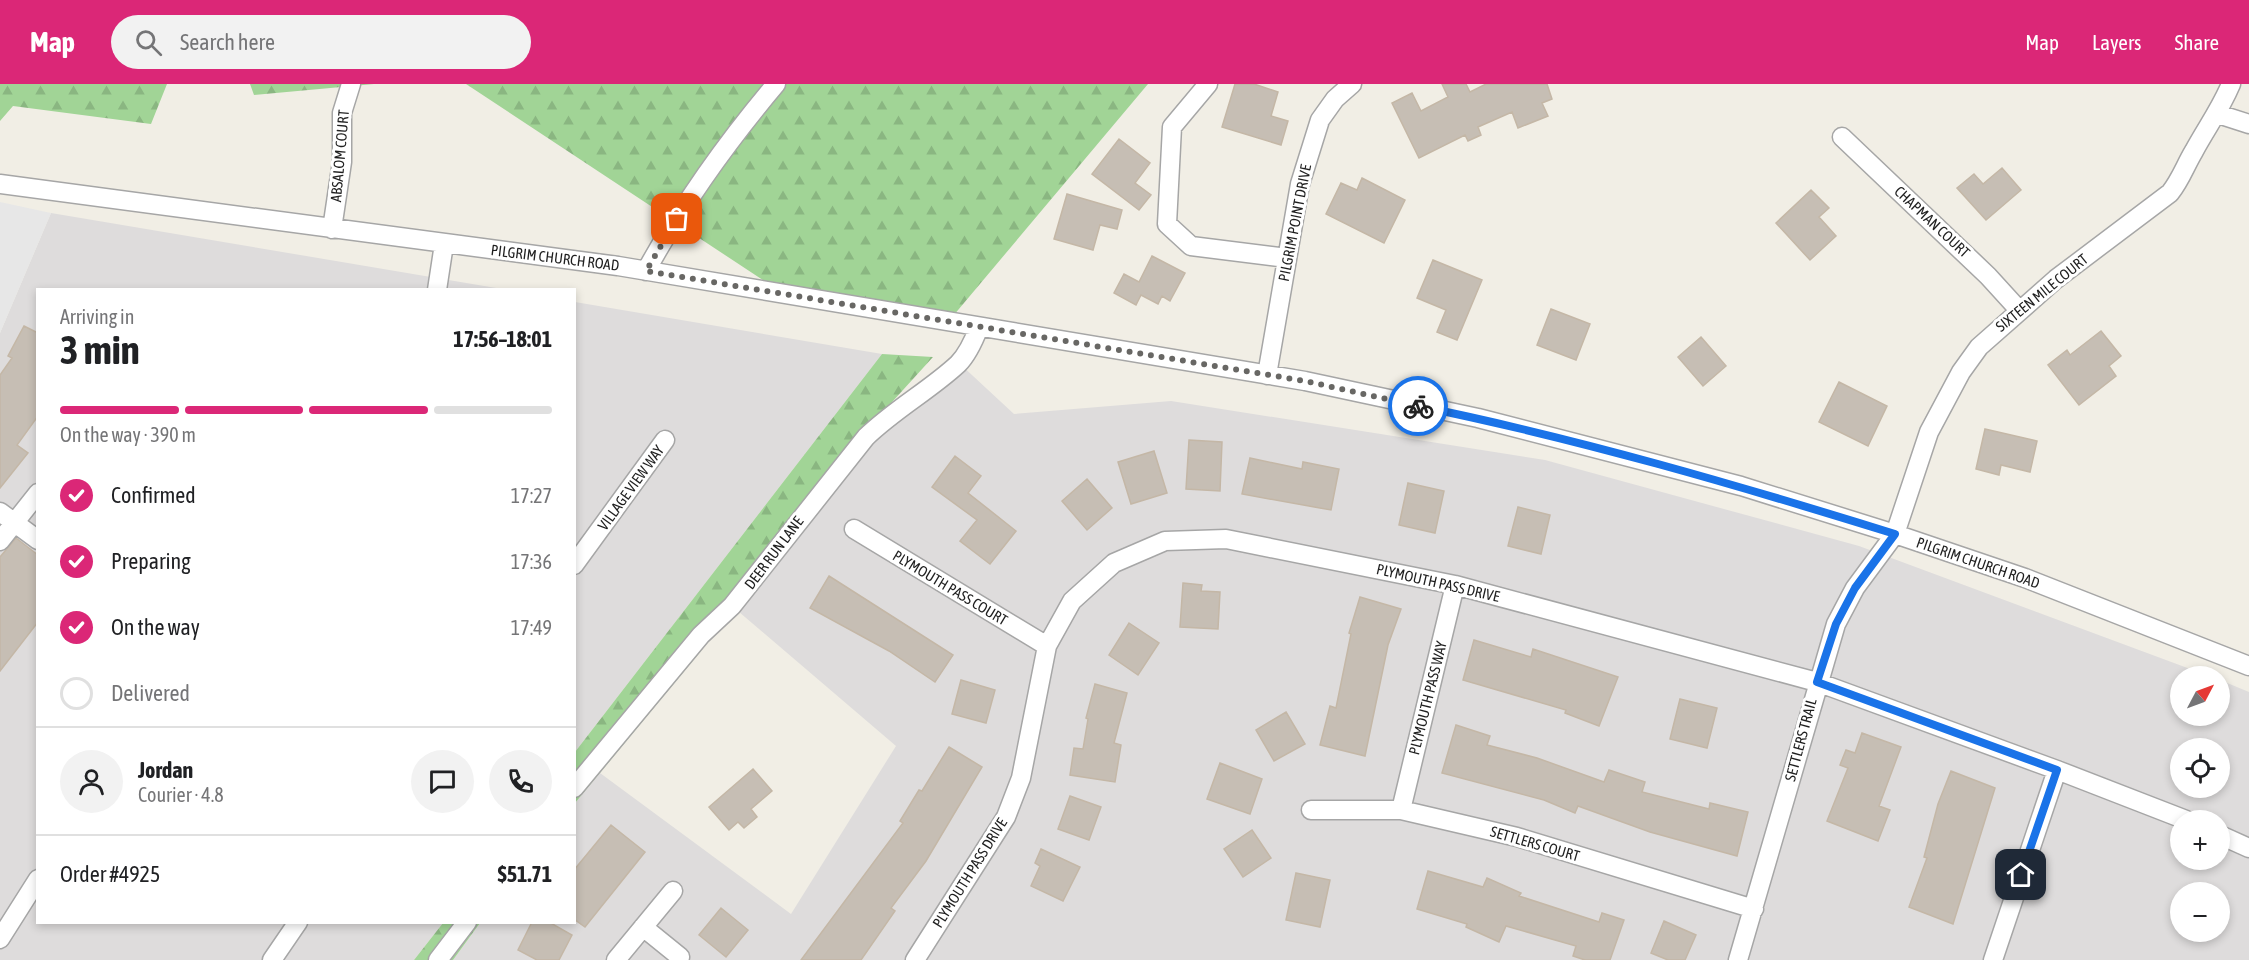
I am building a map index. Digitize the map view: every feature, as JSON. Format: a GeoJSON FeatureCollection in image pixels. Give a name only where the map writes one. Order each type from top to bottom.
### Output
{"type":"FeatureCollection","features":[{"type":"Feature","properties":{"kind":"street","name":"ABSALOM COURT"},"geometry":{"type":"LineString","coordinates":[[332,229],[342,162],[342,113],[351,84]]}},
{"type":"Feature","properties":{"kind":"street"},"geometry":{"type":"LineString","coordinates":[[646,271],[664,238],[744,122],[776,84]]}},
{"type":"Feature","properties":{"kind":"street"},"geometry":{"type":"LineString","coordinates":[[1208,84],[1172,127],[1167,224],[1191,246],[1287,258]]}},
{"type":"Feature","properties":{"kind":"street","name":"PILGRIM POINT DRIVE"},"geometry":{"type":"LineString","coordinates":[[1267,375],[1300,184],[1320,120],[1335,99],[1352,84]]}},
{"type":"Feature","properties":{"kind":"street","name":"SIXTEEN MILE COURT"},"geometry":{"type":"LineString","coordinates":[[1895,534],[1929,432],[1961,372],[1979,347],[2019,310],[2170,193],[2183,177],[2193,151],[2218,114],[2231,84]]}},
{"type":"Feature","properties":{"kind":"street"},"geometry":{"type":"LineString","coordinates":[[2218,114],[2249,124]]}},
{"type":"Feature","properties":{"kind":"street","name":"CHAPMAN COURT"},"geometry":{"type":"LineString","coordinates":[[1842,137],[1988,276],[2019,310]]}},
{"type":"Feature","properties":{"kind":"street","name":"PILGRIM CHURCH ROAD"},"geometry":{"type":"LineString","coordinates":[[0,183],[646,271],[1267,375],[1542,433],[1741,486],[1895,534],[2025,578],[2249,666]]}},
{"type":"Feature","properties":{"kind":"street"},"geometry":{"type":"LineString","coordinates":[[437,288],[444,244]]}},
{"type":"Feature","properties":{"kind":"street","name":"DEER RUN LANE"},"geometry":{"type":"LineString","coordinates":[[576,786],[701,635],[732,606],[796,522],[866,437],[889,414],[959,363],[971,347],[979,327]]}},
{"type":"Feature","properties":{"kind":"street","name":"VILLAGE VIEW WAY"},"geometry":{"type":"LineString","coordinates":[[576,562],[665,440]]}},
{"type":"Feature","properties":{"kind":"street"},"geometry":{"type":"LineString","coordinates":[[0,541],[7,517],[36,495]]}},
{"type":"Feature","properties":{"kind":"street"},"geometry":{"type":"LineString","coordinates":[[7,517],[36,539]]}},
{"type":"Feature","properties":{"kind":"street","name":"PLYMOUTH PASS COURT"},"geometry":{"type":"LineString","coordinates":[[854,529],[1047,646]]}},
{"type":"Feature","properties":{"kind":"street","name":"SETTLERS TRAIL"},"geometry":{"type":"LineString","coordinates":[[1738,960],[1817,682],[1836,624],[1855,588],[1895,534]]}},
{"type":"Feature","properties":{"kind":"street","name":"PLYMOUTH PASS DRIVE"},"geometry":{"type":"LineString","coordinates":[[915,960],[1006,817],[1021,778],[1047,646],[1072,601],[1114,563],[1165,541],[1226,539],[1455,585],[1817,682],[2170,814]]}},
{"type":"Feature","properties":{"kind":"street","name":"PLYMOUTH PASS WAY"},"geometry":{"type":"LineString","coordinates":[[1401,810],[1455,585]]}},
{"type":"Feature","properties":{"kind":"street"},"geometry":{"type":"LineString","coordinates":[[1993,960],[2057,770]]}},
{"type":"Feature","properties":{"kind":"street","name":"SETTLERS COURT"},"geometry":{"type":"LineString","coordinates":[[1311,810],[1401,810],[1517,837],[1754,909]]}},
{"type":"Feature","properties":{"kind":"street"},"geometry":{"type":"LineString","coordinates":[[2230,839],[2249,848]]}},
{"type":"Feature","properties":{"kind":"street"},"geometry":{"type":"LineString","coordinates":[[0,938],[36,882]]}},
{"type":"Feature","properties":{"kind":"street"},"geometry":{"type":"LineString","coordinates":[[616,960],[673,891]]}},
{"type":"Feature","properties":{"kind":"street"},"geometry":{"type":"LineString","coordinates":[[272,960],[297,924]]}},
{"type":"Feature","properties":{"kind":"street"},"geometry":{"type":"LineString","coordinates":[[438,960],[465,924]]}},
{"type":"Feature","properties":{"kind":"street"},"geometry":{"type":"LineString","coordinates":[[643,927],[680,957]]}},
{"type":"Feature","properties":{"kind":"shaded area"},"geometry":{"type":"Polygon","coordinates":[[[0,202],[51,213],[0,333],[0,202]]]}},
{"type":"Feature","properties":{"kind":"shaded area"},"geometry":{"type":"Polygon","coordinates":[[[51,213],[496,288],[36,288],[36,924],[442,924],[414,960],[0,960],[0,333],[51,213]]]}},
{"type":"Feature","properties":{"kind":"shaded area"},"geometry":{"type":"Polygon","coordinates":[[[576,302],[882,354],[576,751],[576,302]]]}},
{"type":"Feature","properties":{"kind":"shaded area"},"geometry":{"type":"Polygon","coordinates":[[[959,363],[1014,414],[1171,401],[1545,460],[1859,546],[2182,666],[2170,666],[2170,726],[2230,726],[2230,684],[2249,692],[2249,960],[453,960],[479,924],[576,924],[576,802],[600,773],[791,914],[896,746],[732,606],[866,437],[959,363]]]}},
{"type":"Feature","properties":{"kind":"green space"},"geometry":{"type":"Polygon","coordinates":[[[0,84],[167,84],[151,124],[13,106],[0,121],[0,84]]]}},
{"type":"Feature","properties":{"kind":"green space"},"geometry":{"type":"Polygon","coordinates":[[[250,84],[374,84],[254,95],[250,84]]]}},
{"type":"Feature","properties":{"kind":"green space"},"geometry":{"type":"Polygon","coordinates":[[[466,84],[1148,84],[948,322],[784,294],[466,84]]]}},
{"type":"Feature","properties":{"kind":"green space"},"geometry":{"type":"Polygon","coordinates":[[[882,354],[933,357],[812,490],[700,652],[576,802],[576,751],[882,354]]]}},
{"type":"Feature","properties":{"kind":"green space"},"geometry":{"type":"Polygon","coordinates":[[[442,924],[479,924],[453,960],[414,960],[442,924]]]}},
{"type":"Feature","properties":{"kind":"building"},"geometry":{"type":"Polygon","coordinates":[[[1235,84],[1254,84],[1278,92],[1271,116],[1288,121],[1281,145],[1222,127],[1235,84]]]}},
{"type":"Feature","properties":{"kind":"building"},"geometry":{"type":"Polygon","coordinates":[[[1442,84],[1466,84],[1470,92],[1486,84],[1547,84],[1552,99],[1542,103],[1548,116],[1518,128],[1512,112],[1478,127],[1481,135],[1468,141],[1465,135],[1419,158],[1392,103],[1412,93],[1421,111],[1448,97],[1442,84]]]}},
{"type":"Feature","properties":{"kind":"building"},"geometry":{"type":"Polygon","coordinates":[[[1119,139],[1150,163],[1135,183],[1151,195],[1139,210],[1092,174],[1119,139]]]}},
{"type":"Feature","properties":{"kind":"building"},"geometry":{"type":"Polygon","coordinates":[[[2002,168],[2021,190],[1986,220],[1957,188],[1974,174],[1983,184],[2002,168]]]}},
{"type":"Feature","properties":{"kind":"building"},"geometry":{"type":"Polygon","coordinates":[[[1362,178],[1405,200],[1384,243],[1326,214],[1341,183],[1357,190],[1362,178]]]}},
{"type":"Feature","properties":{"kind":"building"},"geometry":{"type":"Polygon","coordinates":[[[1811,190],[1829,208],[1819,217],[1836,236],[1810,260],[1776,223],[1811,190]]]}},
{"type":"Feature","properties":{"kind":"building"},"geometry":{"type":"Polygon","coordinates":[[[1067,194],[1122,210],[1117,229],[1100,225],[1093,250],[1054,239],[1067,194]]]}},
{"type":"Feature","properties":{"kind":"building"},"geometry":{"type":"Polygon","coordinates":[[[1152,256],[1185,273],[1170,301],[1162,296],[1158,304],[1141,295],[1136,305],[1114,293],[1124,274],[1139,282],[1152,256]]]}},
{"type":"Feature","properties":{"kind":"building"},"geometry":{"type":"Polygon","coordinates":[[[1433,260],[1482,280],[1457,340],[1437,332],[1446,310],[1417,298],[1433,260]]]}},
{"type":"Feature","properties":{"kind":"building"},"geometry":{"type":"Polygon","coordinates":[[[1551,309],[1590,324],[1576,360],[1537,345],[1551,309]]]}},
{"type":"Feature","properties":{"kind":"building"},"geometry":{"type":"Polygon","coordinates":[[[24,326],[36,332],[36,419],[17,445],[28,453],[0,488],[0,375],[12,358],[8,356],[24,326]]]}},
{"type":"Feature","properties":{"kind":"building"},"geometry":{"type":"Polygon","coordinates":[[[2101,331],[2121,356],[2109,366],[2116,376],[2079,405],[2048,365],[2067,350],[2070,355],[2101,331]]]}},
{"type":"Feature","properties":{"kind":"building"},"geometry":{"type":"Polygon","coordinates":[[[1701,337],[1726,366],[1703,386],[1678,357],[1701,337]]]}},
{"type":"Feature","properties":{"kind":"building"},"geometry":{"type":"Polygon","coordinates":[[[1839,382],[1887,406],[1868,446],[1819,422],[1839,382]]]}},
{"type":"Feature","properties":{"kind":"building"},"geometry":{"type":"Polygon","coordinates":[[[1985,429],[2037,441],[2030,472],[2001,465],[1999,475],[1976,469],[1985,429]]]}},
{"type":"Feature","properties":{"kind":"building"},"geometry":{"type":"Polygon","coordinates":[[[1189,440],[1222,442],[1220,491],[1186,489],[1189,440]]]}},
{"type":"Feature","properties":{"kind":"building"},"geometry":{"type":"Polygon","coordinates":[[[1154,451],[1167,493],[1131,504],[1118,462],[1154,451]]]}},
{"type":"Feature","properties":{"kind":"building"},"geometry":{"type":"Polygon","coordinates":[[[955,456],[981,476],[968,493],[1016,531],[990,564],[960,541],[977,520],[932,487],[955,456]]]}},
{"type":"Feature","properties":{"kind":"building"},"geometry":{"type":"Polygon","coordinates":[[[1250,458],[1302,469],[1303,462],[1339,469],[1331,510],[1242,494],[1250,458]]]}},
{"type":"Feature","properties":{"kind":"building"},"geometry":{"type":"Polygon","coordinates":[[[1087,479],[1112,508],[1087,530],[1062,501],[1087,479]]]}},
{"type":"Feature","properties":{"kind":"building"},"geometry":{"type":"Polygon","coordinates":[[[1408,483],[1444,491],[1435,533],[1399,525],[1408,483]]]}},
{"type":"Feature","properties":{"kind":"building"},"geometry":{"type":"Polygon","coordinates":[[[1518,507],[1550,515],[1541,554],[1508,546],[1518,507]]]}},
{"type":"Feature","properties":{"kind":"building"},"geometry":{"type":"Polygon","coordinates":[[[16,538],[36,553],[36,625],[0,671],[0,557],[16,538]]]}},
{"type":"Feature","properties":{"kind":"building"},"geometry":{"type":"Polygon","coordinates":[[[829,576],[953,655],[935,682],[889,651],[810,608],[829,576]]]}},
{"type":"Feature","properties":{"kind":"building"},"geometry":{"type":"Polygon","coordinates":[[[1183,583],[1202,585],[1201,591],[1220,592],[1218,629],[1180,627],[1183,583]]]}},
{"type":"Feature","properties":{"kind":"building"},"geometry":{"type":"Polygon","coordinates":[[[1360,597],[1401,609],[1388,645],[1365,756],[1320,745],[1330,706],[1336,708],[1351,634],[1349,633],[1360,597]]]}},
{"type":"Feature","properties":{"kind":"building"},"geometry":{"type":"Polygon","coordinates":[[[1129,623],[1159,643],[1138,675],[1109,655],[1129,623]]]}},
{"type":"Feature","properties":{"kind":"building"},"geometry":{"type":"Polygon","coordinates":[[[1474,640],[1531,657],[1533,649],[1618,677],[1599,726],[1565,713],[1566,710],[1463,680],[1474,640]]]}},
{"type":"Feature","properties":{"kind":"building"},"geometry":{"type":"Polygon","coordinates":[[[961,680],[995,690],[986,723],[952,714],[961,680]]]}},
{"type":"Feature","properties":{"kind":"building"},"geometry":{"type":"Polygon","coordinates":[[[1095,684],[1127,693],[1114,743],[1121,745],[1115,782],[1070,775],[1074,748],[1083,749],[1088,719],[1086,718],[1095,684]]]}},
{"type":"Feature","properties":{"kind":"building"},"geometry":{"type":"Polygon","coordinates":[[[1680,699],[1717,708],[1707,748],[1670,739],[1680,699]]]}},
{"type":"Feature","properties":{"kind":"building"},"geometry":{"type":"Polygon","coordinates":[[[1286,712],[1305,744],[1274,761],[1256,730],[1286,712]]]}},
{"type":"Feature","properties":{"kind":"building"},"geometry":{"type":"Polygon","coordinates":[[[1456,725],[1490,736],[1487,745],[1537,758],[1604,782],[1609,770],[1645,782],[1642,792],[1709,809],[1710,803],[1748,812],[1737,856],[1650,832],[1578,806],[1575,813],[1544,800],[1442,773],[1456,725]]]}},
{"type":"Feature","properties":{"kind":"building"},"geometry":{"type":"Polygon","coordinates":[[[1862,733],[1901,747],[1879,806],[1890,810],[1878,841],[1827,821],[1848,768],[1840,765],[1846,750],[1855,753],[1862,733]]]}},
{"type":"Feature","properties":{"kind":"building"},"geometry":{"type":"Polygon","coordinates":[[[949,747],[982,767],[926,861],[891,908],[895,911],[861,960],[801,960],[903,823],[900,821],[949,747]]]}},
{"type":"Feature","properties":{"kind":"building"},"geometry":{"type":"Polygon","coordinates":[[[1220,763],[1262,779],[1250,814],[1207,799],[1220,763]]]}},
{"type":"Feature","properties":{"kind":"building"},"geometry":{"type":"Polygon","coordinates":[[[753,769],[772,791],[751,809],[757,817],[744,828],[738,822],[729,830],[709,807],[753,769]]]}},
{"type":"Feature","properties":{"kind":"building"},"geometry":{"type":"Polygon","coordinates":[[[1951,771],[1995,788],[1953,924],[1909,907],[1927,858],[1924,857],[1938,804],[1951,771]]]}},
{"type":"Feature","properties":{"kind":"building"},"geometry":{"type":"Polygon","coordinates":[[[1070,796],[1101,807],[1089,840],[1058,829],[1070,796]]]}},
{"type":"Feature","properties":{"kind":"building"},"geometry":{"type":"Polygon","coordinates":[[[611,825],[645,852],[585,927],[576,920],[576,868],[611,825]]]}},
{"type":"Feature","properties":{"kind":"building"},"geometry":{"type":"Polygon","coordinates":[[[1252,830],[1271,858],[1243,877],[1224,849],[1252,830]]]}},
{"type":"Feature","properties":{"kind":"building"},"geometry":{"type":"Polygon","coordinates":[[[1041,849],[1080,867],[1063,901],[1031,886],[1040,866],[1035,863],[1041,849]]]}},
{"type":"Feature","properties":{"kind":"building"},"geometry":{"type":"Polygon","coordinates":[[[1428,871],[1483,887],[1487,878],[1521,893],[1519,896],[1599,922],[1602,913],[1624,920],[1610,960],[1585,960],[1573,956],[1576,946],[1506,926],[1499,942],[1466,927],[1467,924],[1417,909],[1428,871]]]}},
{"type":"Feature","properties":{"kind":"building"},"geometry":{"type":"Polygon","coordinates":[[[1296,873],[1330,880],[1320,927],[1286,920],[1296,873]]]}},
{"type":"Feature","properties":{"kind":"building"},"geometry":{"type":"Polygon","coordinates":[[[721,908],[748,930],[726,957],[699,935],[721,908]]]}},
{"type":"Feature","properties":{"kind":"building"},"geometry":{"type":"Polygon","coordinates":[[[1664,921],[1696,935],[1685,960],[1668,960],[1651,953],[1664,921]]]}},
{"type":"Feature","properties":{"kind":"building"},"geometry":{"type":"Polygon","coordinates":[[[531,924],[553,924],[572,935],[559,960],[537,960],[518,950],[531,924]]]}},
{"type":"Feature","properties":{"kind":"way so far"},"geometry":{"type":"LineString","coordinates":[[677,219],[646,271],[1305,381],[1418,406]]}},
{"type":"Feature","properties":{"kind":"route"},"geometry":{"type":"LineString","coordinates":[[1418,406],[1478,418],[1616,452],[1741,486],[1895,534],[1855,588],[1836,624],[1817,682],[2057,770],[2021,875]]}}]}
